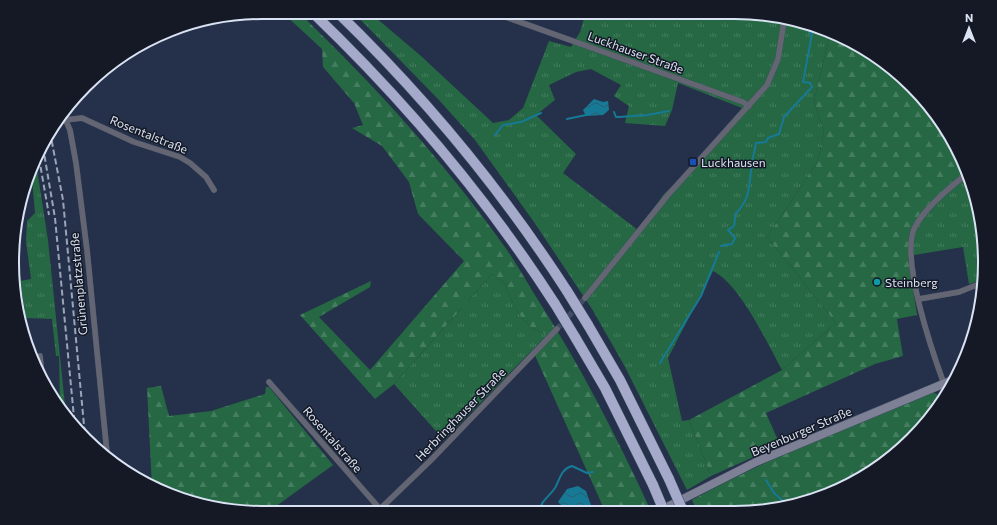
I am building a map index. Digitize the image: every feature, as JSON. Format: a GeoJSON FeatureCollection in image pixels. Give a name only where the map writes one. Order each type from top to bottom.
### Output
{"type":"FeatureCollection","features":[{"type":"Feature","properties":{"kind":"highway"},"geometry":{"type":"LineString","coordinates":[[319,19],[349,48],[434,139],[501,225],[555,304],[605,388],[662,506]]}},
{"type":"Feature","properties":{"kind":"highway"},"geometry":{"type":"LineString","coordinates":[[344,19],[401,77],[447,128],[513,213],[588,325],[620,380],[681,506]]}},
{"type":"Feature","properties":{"kind":"main road","name":"Beyenburger Straße"},"geometry":{"type":"LineString","coordinates":[[669,506],[750,465],[944,384]]}},
{"type":"Feature","properties":{"kind":"street","name":"Luckhauser Straße"},"geometry":{"type":"LineString","coordinates":[[512,19],[743,102],[749,106]]}},
{"type":"Feature","properties":{"kind":"street"},"geometry":{"type":"LineString","coordinates":[[586,298],[668,195],[767,85],[778,60],[783,24]]}},
{"type":"Feature","properties":{"kind":"street","name":"Rosentalstraße"},"geometry":{"type":"LineString","coordinates":[[67,117],[82,118],[134,142],[180,158],[190,163],[206,177],[214,190]]}},
{"type":"Feature","properties":{"kind":"street","name":"Grünenplatzstraße"},"geometry":{"type":"LineString","coordinates":[[65,120],[70,130],[76,163],[87,250],[106,449]]}},
{"type":"Feature","properties":{"kind":"street"},"geometry":{"type":"LineString","coordinates":[[944,384],[924,326],[918,299],[911,252],[914,230],[926,212],[963,178]]}},
{"type":"Feature","properties":{"kind":"street"},"geometry":{"type":"LineString","coordinates":[[918,299],[959,292],[977,285]]}},
{"type":"Feature","properties":{"kind":"street","name":"Herbringhauser Straße"},"geometry":{"type":"LineString","coordinates":[[383,506],[432,459],[557,329]]}},
{"type":"Feature","properties":{"kind":"street"},"geometry":{"type":"LineString","coordinates":[[40,356],[41,362]]}},
{"type":"Feature","properties":{"kind":"street","name":"Rosentalstraße"},"geometry":{"type":"LineString","coordinates":[[270,382],[374,506]]}},
{"type":"Feature","properties":{"kind":"green space"},"geometry":{"type":"Polygon","coordinates":[[[290,19],[305,19],[355,68],[434,156],[484,218],[511,256],[584,377],[625,455],[649,506],[603,506],[533,351],[547,335],[532,328],[522,318],[515,308],[505,284],[492,274],[394,384],[375,399],[300,315],[371,281],[370,287],[319,317],[370,370],[464,261],[418,214],[409,182],[382,146],[352,128],[363,125],[354,103],[323,67],[322,49],[290,19]]]}},
{"type":"Feature","properties":{"kind":"green space"},"geometry":{"type":"Polygon","coordinates":[[[360,19],[377,19],[421,56],[493,123],[509,120],[523,108],[549,41],[571,47],[580,32],[584,19],[734,19],[766,21],[798,27],[829,38],[814,101],[824,131],[818,161],[767,237],[836,323],[782,370],[761,330],[743,301],[723,278],[713,271],[668,358],[682,421],[689,420],[711,476],[687,490],[624,365],[592,309],[534,222],[475,140],[438,99],[360,19]],[[591,69],[576,72],[549,85],[555,100],[536,115],[576,154],[563,173],[638,230],[664,194],[682,177],[742,108],[678,83],[672,110],[665,126],[625,123],[629,106],[614,96],[621,85],[591,69]]]}},
{"type":"Feature","properties":{"kind":"green space"},"geometry":{"type":"Polygon","coordinates":[[[829,38],[870,60],[907,90],[937,127],[953,155],[961,175],[940,193],[913,225],[909,236],[908,256],[917,315],[897,319],[903,356],[875,364],[766,413],[780,445],[711,476],[689,420],[782,370],[836,323],[767,237],[818,161],[824,131],[814,101],[829,38]]]}},
{"type":"Feature","properties":{"kind":"green space"},"geometry":{"type":"Polygon","coordinates":[[[37,171],[48,240],[65,405],[60,398],[59,356],[56,356],[52,319],[26,318],[20,283],[20,281],[31,279],[26,241],[27,221],[35,213],[32,183],[37,171]]]}},
{"type":"Feature","properties":{"kind":"green space"},"geometry":{"type":"Polygon","coordinates":[[[961,175],[970,199],[976,231],[978,262],[977,281],[969,284],[963,247],[908,256],[908,244],[911,228],[923,211],[961,175]]]}},
{"type":"Feature","properties":{"kind":"green space"},"geometry":{"type":"Polygon","coordinates":[[[492,274],[505,284],[515,308],[522,318],[532,328],[547,335],[444,440],[394,384],[492,274]]]}},
{"type":"Feature","properties":{"kind":"green space"},"geometry":{"type":"Polygon","coordinates":[[[161,386],[169,416],[211,411],[265,394],[266,387],[269,387],[333,465],[276,506],[231,504],[199,498],[169,487],[152,479],[147,388],[161,386]]]}},
{"type":"Feature","properties":{"kind":"green space"},"geometry":{"type":"Polygon","coordinates":[[[932,392],[937,394],[938,396],[932,402],[933,404],[918,423],[895,446],[870,465],[842,481],[798,498],[766,504],[695,506],[692,500],[721,484],[810,443],[932,392]]]}},
{"type":"Feature","properties":{"kind":"water"},"geometry":{"type":"Polygon","coordinates":[[[594,99],[603,102],[608,101],[609,110],[603,115],[586,116],[583,110],[594,99]]]}},
{"type":"Feature","properties":{"kind":"water"},"geometry":{"type":"Polygon","coordinates":[[[578,486],[586,491],[591,506],[562,506],[558,502],[567,489],[578,486]]]}},
{"type":"Feature","properties":{"kind":"waterway"},"geometry":{"type":"LineString","coordinates":[[721,246],[732,244],[735,238],[728,230],[734,226],[736,213],[741,208],[747,196],[756,143],[766,142],[768,138],[779,134],[784,117],[812,87],[810,83],[803,82],[812,34],[809,31]]}},
{"type":"Feature","properties":{"kind":"waterway"},"geometry":{"type":"LineString","coordinates":[[614,112],[616,117],[619,117],[647,115],[669,111]]}},
{"type":"Feature","properties":{"kind":"waterway"},"geometry":{"type":"LineString","coordinates":[[495,135],[503,125],[521,122],[541,113]]}},
{"type":"Feature","properties":{"kind":"waterway"},"geometry":{"type":"LineString","coordinates":[[567,119],[586,115]]}},
{"type":"Feature","properties":{"kind":"waterway"},"geometry":{"type":"LineString","coordinates":[[660,363],[701,296],[719,252]]}},
{"type":"Feature","properties":{"kind":"waterway"},"geometry":{"type":"LineString","coordinates":[[541,506],[553,491],[561,475],[568,467],[572,466],[587,473],[593,472]]}},
{"type":"Feature","properties":{"kind":"waterway"},"geometry":{"type":"LineString","coordinates":[[766,480],[774,493],[783,501]]}},
{"type":"Feature","properties":{"kind":"tunnel"},"geometry":{"type":"LineString","coordinates":[[557,329],[585,298]]}},
{"type":"Feature","properties":{"kind":"railway"},"geometry":{"type":"LineString","coordinates":[[52,141],[63,200],[84,429]]}},
{"type":"Feature","properties":{"kind":"railway"},"geometry":{"type":"LineString","coordinates":[[44,155],[55,218],[74,417]]}},
{"type":"Feature","properties":{"kind":"railway"},"geometry":{"type":"LineString","coordinates":[[40,164],[49,215]]}},
{"type":"Feature","properties":{"kind":"place","name":"Luckhausen"},"geometry":{"type":"Point","coordinates":[693,162]}},
{"type":"Feature","properties":{"kind":"place","name":"Steinberg"},"geometry":{"type":"Point","coordinates":[877,282]}}]}
